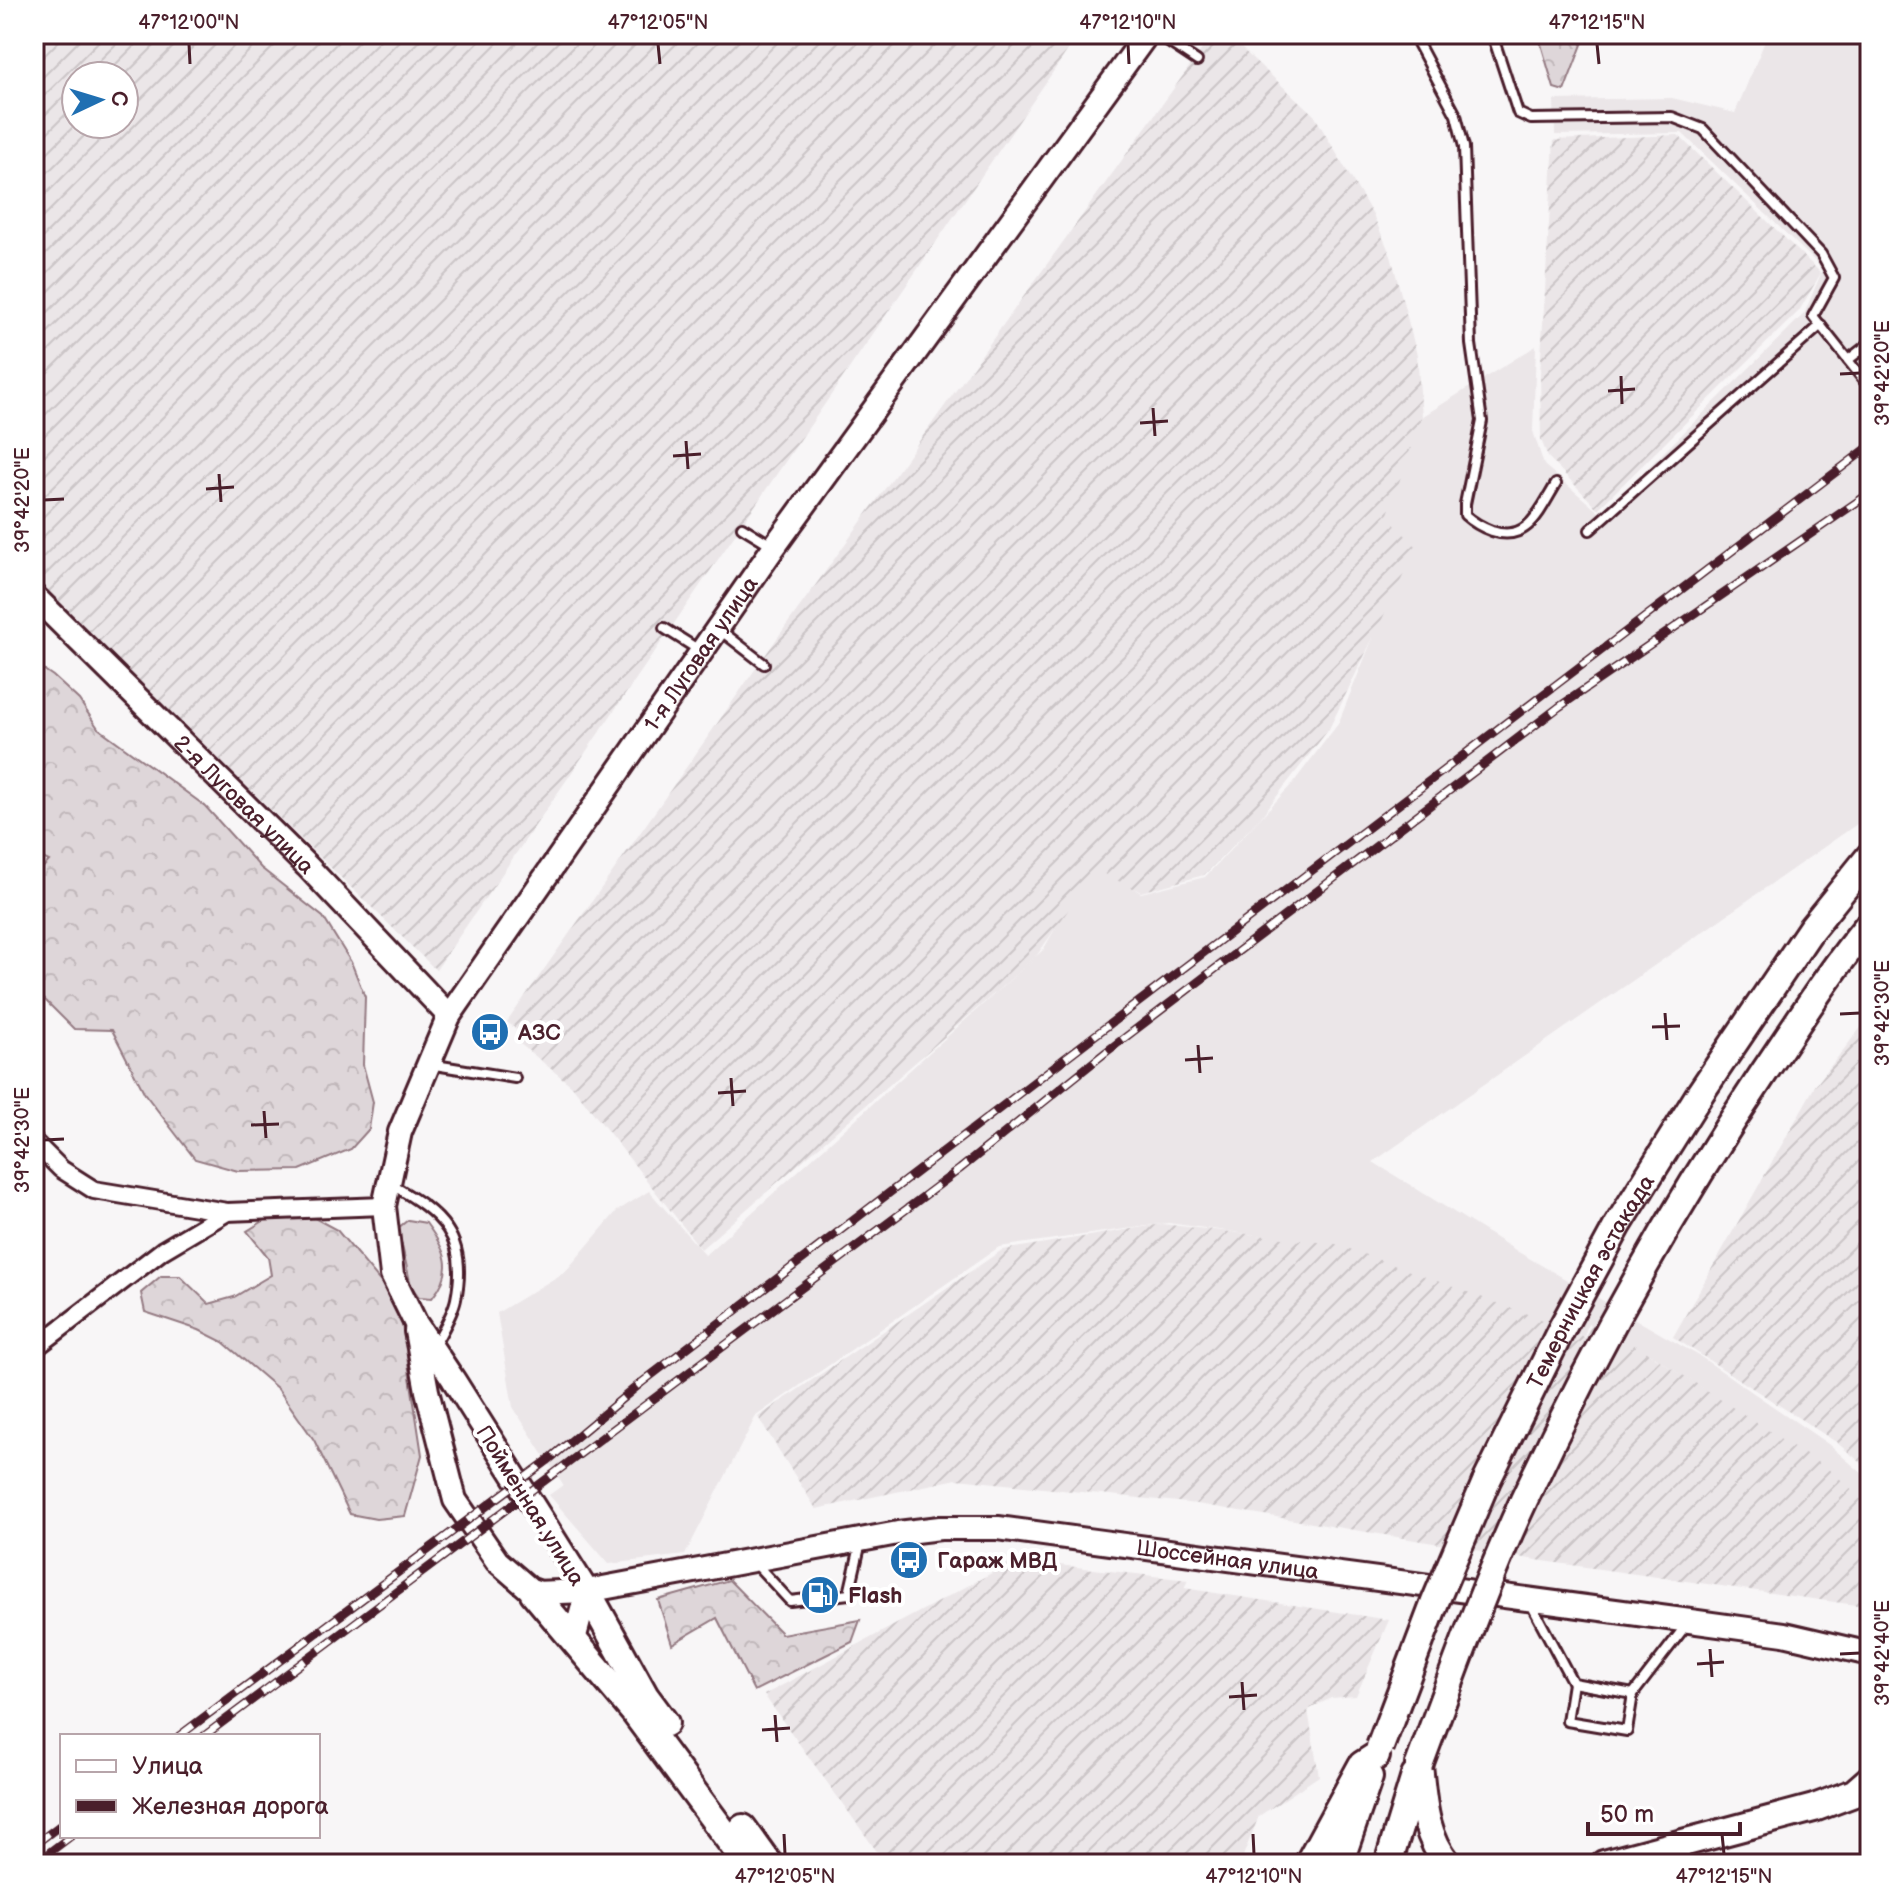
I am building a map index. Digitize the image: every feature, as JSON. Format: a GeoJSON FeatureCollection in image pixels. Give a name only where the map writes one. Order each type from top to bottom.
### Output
{"type":"FeatureCollection","features":[{"type":"Feature","properties":{"kind":"main road","name":"1-я Луговая улица"},"geometry":{"type":"LineString","coordinates":[[415,1322],[392,1275],[384,1206],[400,1132],[449,1016],[716,628],[1147,34]]}},
{"type":"Feature","properties":{"kind":"main road","name":"2-я Луговая улица"},"geometry":{"type":"LineString","coordinates":[[34,596],[307,866],[449,1016]]}},
{"type":"Feature","properties":{"kind":"main road","name":"Темерницкая эстакада"},"geometry":{"type":"LineString","coordinates":[[1378,1752],[1435,1602],[1486,1482],[1562,1328],[1618,1225],[1701,1092],[1811,929],[1870,856]]}},
{"type":"Feature","properties":{"kind":"main road","name":"Темерницкая эстакада"},"geometry":{"type":"LineString","coordinates":[[1419,1765],[1474,1617],[1524,1500],[1601,1346],[1655,1246],[1739,1111],[1845,953],[1870,923]]}},
{"type":"Feature","properties":{"kind":"main road","name":"Пойменная улица"},"geometry":{"type":"LineString","coordinates":[[415,1322],[587,1591]]}},
{"type":"Feature","properties":{"kind":"main road","name":"Пойменная улица"},"geometry":{"type":"LineString","coordinates":[[415,1322],[427,1391],[455,1500],[497,1561],[534,1593],[587,1591]]}},
{"type":"Feature","properties":{"kind":"main road","name":"Шоссейная улица"},"geometry":{"type":"LineString","coordinates":[[587,1591],[940,1528],[998,1528],[1784,1634],[1870,1654]]}},
{"type":"Feature","properties":{"kind":"main road"},"geometry":{"type":"LineString","coordinates":[[574,1640],[587,1591]]}},
{"type":"Feature","properties":{"kind":"main road"},"geometry":{"type":"LineString","coordinates":[[587,1591],[645,1696],[769,1864]]}},
{"type":"Feature","properties":{"kind":"main road"},"geometry":{"type":"LineString","coordinates":[[534,1593],[635,1713],[747,1864]]}},
{"type":"Feature","properties":{"kind":"main road"},"geometry":{"type":"LineString","coordinates":[[1308,1864],[1362,1765],[1378,1752]]}},
{"type":"Feature","properties":{"kind":"main road"},"geometry":{"type":"LineString","coordinates":[[1339,1864],[1378,1752]]}},
{"type":"Feature","properties":{"kind":"main road"},"geometry":{"type":"LineString","coordinates":[[1388,1864],[1419,1765]]}},
{"type":"Feature","properties":{"kind":"main road"},"geometry":{"type":"LineString","coordinates":[[1419,1765],[1426,1821],[1438,1851],[1448,1864]]}},
{"type":"Feature","properties":{"kind":"main road"},"geometry":{"type":"LineString","coordinates":[[1604,1864],[1814,1808],[1854,1793],[1870,1779]]}},
{"type":"Feature","properties":{"kind":"main road"},"geometry":{"type":"LineString","coordinates":[[1669,1864],[1825,1823],[1870,1803]]}},
{"type":"Feature","properties":{"kind":"street"},"geometry":{"type":"LineString","coordinates":[[34,1142],[61,1169],[94,1190],[227,1212],[384,1206]]}},
{"type":"Feature","properties":{"kind":"street"},"geometry":{"type":"LineString","coordinates":[[34,1349],[163,1250],[227,1212]]}},
{"type":"Feature","properties":{"kind":"lane"},"geometry":{"type":"LineString","coordinates":[[1156,34],[1197,61]]}},
{"type":"Feature","properties":{"kind":"lane"},"geometry":{"type":"LineString","coordinates":[[1413,34],[1456,115],[1464,147],[1471,344],[1482,421],[1465,515],[1475,525],[1504,535],[1514,534],[1536,516],[1556,484]]}},
{"type":"Feature","properties":{"kind":"lane"},"geometry":{"type":"LineString","coordinates":[[1492,34],[1518,113],[1531,119],[1672,117],[1703,129],[1821,254],[1834,278],[1813,316],[1870,388]]}},
{"type":"Feature","properties":{"kind":"lane"},"geometry":{"type":"LineString","coordinates":[[1590,530],[1821,325]]}},
{"type":"Feature","properties":{"kind":"lane"},"geometry":{"type":"LineString","coordinates":[[1848,360],[1870,343]]}},
{"type":"Feature","properties":{"kind":"lane"},"geometry":{"type":"LineString","coordinates":[[742,527],[774,547]]}},
{"type":"Feature","properties":{"kind":"lane"},"geometry":{"type":"LineString","coordinates":[[664,628],[700,651]]}},
{"type":"Feature","properties":{"kind":"lane"},"geometry":{"type":"LineString","coordinates":[[716,628],[764,664]]}},
{"type":"Feature","properties":{"kind":"lane"},"geometry":{"type":"LineString","coordinates":[[429,1064],[515,1078]]}},
{"type":"Feature","properties":{"kind":"lane"},"geometry":{"type":"LineString","coordinates":[[389,1183],[423,1203],[445,1223],[459,1258],[456,1301],[433,1349]]}},
{"type":"Feature","properties":{"kind":"lane"},"geometry":{"type":"LineString","coordinates":[[753,1561],[790,1601],[849,1594],[862,1540]]}},
{"type":"Feature","properties":{"kind":"lane"},"geometry":{"type":"LineString","coordinates":[[1529,1600],[1573,1683],[1567,1721],[1627,1731],[1633,1694],[1690,1621]]}},
{"type":"Feature","properties":{"kind":"lane"},"geometry":{"type":"LineString","coordinates":[[1573,1683],[1633,1694]]}},
{"type":"Feature","properties":{"kind":"shaded area"},"geometry":{"type":"Polygon","coordinates":[[[34,34],[1079,34],[436,970],[34,579],[34,34]]]}},
{"type":"Feature","properties":{"kind":"shaded area"},"geometry":{"type":"Polygon","coordinates":[[[1213,34],[1226,34],[1314,115],[1374,217],[1391,256],[1417,355],[1422,416],[1387,517],[1417,547],[1329,729],[1260,818],[1204,875],[1141,892],[1096,870],[1035,958],[701,1249],[572,1086],[519,1043],[524,1035],[507,1022],[778,637],[1213,34]]]}},
{"type":"Feature","properties":{"kind":"shaded area"},"geometry":{"type":"Polygon","coordinates":[[[1768,34],[1870,34],[1870,825],[1867,817],[1373,1162],[1520,1253],[1701,1357],[1828,1444],[1870,1480],[1870,1510],[1820,1467],[1652,1355],[1588,1324],[1584,1337],[1337,1246],[1168,1223],[999,1247],[756,1416],[685,1555],[609,1564],[549,1495],[563,1485],[513,1407],[497,1313],[565,1272],[617,1211],[649,1191],[705,1255],[1043,950],[1093,863],[1141,893],[1205,877],[1293,783],[1338,724],[1411,544],[1384,520],[1420,418],[1536,346],[1533,431],[1544,465],[1601,514],[1804,314],[1823,269],[1682,133],[1555,135],[1554,100],[1672,98],[1735,113],[1768,34]]]}},
{"type":"Feature","properties":{"kind":"shaded area"},"geometry":{"type":"Polygon","coordinates":[[[1678,135],[1821,273],[1799,311],[1598,509],[1548,457],[1541,440],[1540,373],[1554,140],[1678,135]]]}},
{"type":"Feature","properties":{"kind":"shaded area"},"geometry":{"type":"Polygon","coordinates":[[[1870,1016],[1870,1470],[1836,1442],[1673,1337],[1815,1086],[1870,1016]]]}},
{"type":"Feature","properties":{"kind":"shaded area"},"geometry":{"type":"Polygon","coordinates":[[[1162,1224],[1336,1244],[1585,1338],[1592,1323],[1644,1350],[1834,1473],[1870,1508],[1870,1607],[1543,1561],[1197,1504],[957,1479],[816,1509],[758,1417],[1002,1250],[1162,1224]]]}},
{"type":"Feature","properties":{"kind":"shaded area"},"geometry":{"type":"Polygon","coordinates":[[[1016,1560],[1188,1580],[1184,1588],[1389,1620],[1356,1696],[1331,1698],[1308,1710],[1319,1776],[1259,1816],[1243,1856],[1229,1864],[886,1864],[764,1695],[1016,1560]]]}},
{"type":"Feature","properties":{"kind":"green space"},"geometry":{"type":"Polygon","coordinates":[[[1538,34],[1586,34],[1564,91],[1554,88],[1538,34]]]}},
{"type":"Feature","properties":{"kind":"green space"},"geometry":{"type":"Polygon","coordinates":[[[34,663],[79,700],[98,728],[205,806],[261,868],[323,917],[351,962],[365,997],[363,1065],[373,1102],[369,1129],[351,1149],[300,1170],[238,1171],[195,1159],[145,1094],[112,1030],[74,1029],[34,989],[34,877],[49,861],[34,854],[34,663]]]}},
{"type":"Feature","properties":{"kind":"green space"},"geometry":{"type":"Polygon","coordinates":[[[307,1214],[337,1230],[399,1304],[422,1455],[405,1516],[376,1519],[350,1514],[314,1440],[278,1389],[223,1342],[199,1330],[145,1312],[141,1293],[161,1276],[180,1276],[209,1304],[234,1297],[271,1275],[268,1257],[247,1231],[267,1219],[307,1214]]]}},
{"type":"Feature","properties":{"kind":"green space"},"geometry":{"type":"Polygon","coordinates":[[[408,1220],[426,1223],[439,1242],[446,1260],[444,1278],[432,1298],[419,1297],[411,1286],[398,1228],[408,1220]]]}},
{"type":"Feature","properties":{"kind":"green space"},"geometry":{"type":"Polygon","coordinates":[[[729,1580],[782,1634],[860,1620],[852,1642],[754,1691],[717,1618],[672,1644],[658,1600],[729,1580]]]}},
{"type":"Feature","properties":{"kind":"railway"},"geometry":{"type":"LineString","coordinates":[[182,1734],[547,1461],[641,1383],[1870,446]]}},
{"type":"Feature","properties":{"kind":"railway"},"geometry":{"type":"LineString","coordinates":[[207,1734],[960,1169],[1106,1052],[1559,707],[1870,493]]}},
{"type":"Feature","properties":{"kind":"railway"},"geometry":{"type":"LineString","coordinates":[[34,1845],[60,1826]]}},
{"type":"Feature","properties":{"kind":"railway"},"geometry":{"type":"LineString","coordinates":[[34,1864],[68,1838]]}},
{"type":"Feature","properties":{"kind":"place","name":"АЗС"},"geometry":{"type":"Point","coordinates":[490,1032]}},
{"type":"Feature","properties":{"kind":"place","name":"Гараж МВД"},"geometry":{"type":"Point","coordinates":[909,1560]}},
{"type":"Feature","properties":{"kind":"place","name":"Flash"},"geometry":{"type":"Point","coordinates":[820,1595]}}]}
